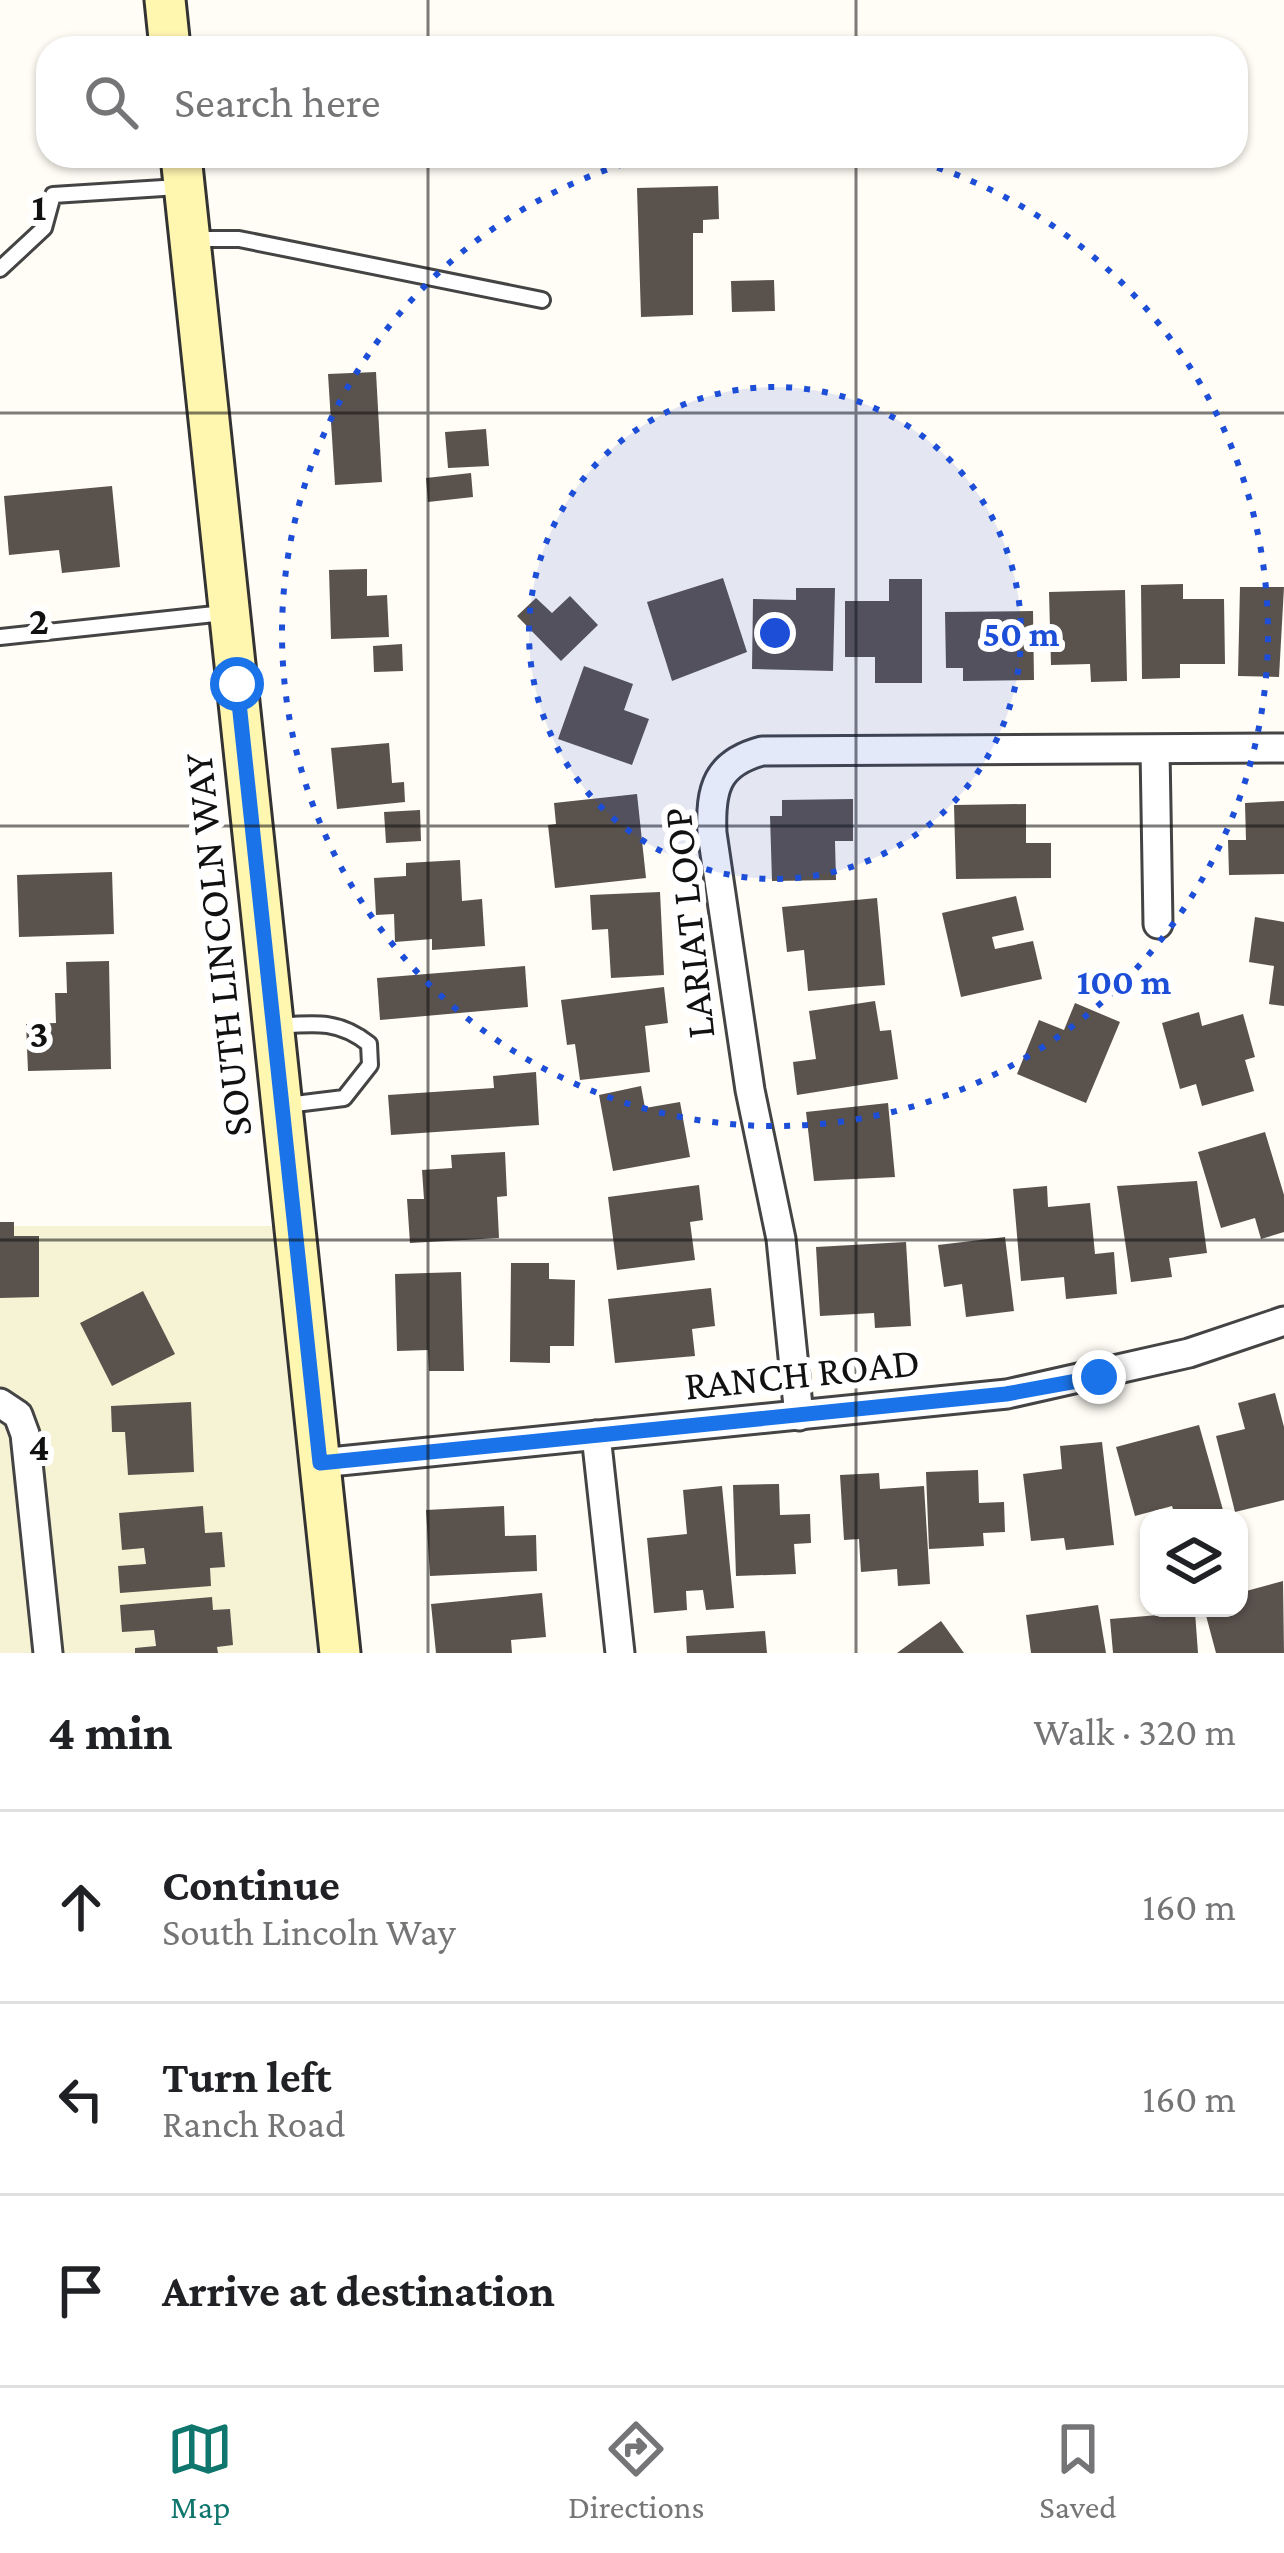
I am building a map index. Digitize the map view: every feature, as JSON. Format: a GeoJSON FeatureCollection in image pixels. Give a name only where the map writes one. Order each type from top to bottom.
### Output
{"type":"FeatureCollection","features":[{"type":"Feature","properties":{"kind":"main road"},"geometry":{"type":"LineString","coordinates":[[165,0],[169,36]]}},
{"type":"Feature","properties":{"kind":"main road","name":"SOUTH LINCOLN WAY"},"geometry":{"type":"LineString","coordinates":[[183,171],[340,1653]]}},
{"type":"Feature","properties":{"kind":"street","name":"LARIAT LOOP"},"geometry":{"type":"LineString","coordinates":[[799,1416],[782,1239],[749,1090],[712,833],[710,802],[719,772],[739,757],[763,751],[1284,748]]}},
{"type":"Feature","properties":{"kind":"street"},"geometry":{"type":"LineString","coordinates":[[1155,750],[1158,924]]}},
{"type":"Feature","properties":{"kind":"street","name":"RANCH ROAD"},"geometry":{"type":"LineString","coordinates":[[320,1463],[1006,1394],[1099,1377],[1284,1321]]}},
{"type":"Feature","properties":{"kind":"street"},"geometry":{"type":"LineString","coordinates":[[0,1403],[18,1414],[25,1434],[48,1653]]}},
{"type":"Feature","properties":{"kind":"street"},"geometry":{"type":"LineString","coordinates":[[596,1436],[620,1653]]}},
{"type":"Feature","properties":{"kind":"lane"},"geometry":{"type":"LineString","coordinates":[[0,269],[44,228],[53,195],[183,171]]}},
{"type":"Feature","properties":{"kind":"lane"},"geometry":{"type":"LineString","coordinates":[[190,239],[239,239],[542,300]]}},
{"type":"Feature","properties":{"kind":"lane"},"geometry":{"type":"LineString","coordinates":[[0,637],[230,612]]}},
{"type":"Feature","properties":{"kind":"lane"},"geometry":{"type":"LineString","coordinates":[[273,1026],[328,1022],[369,1044],[370,1065],[344,1098],[282,1105]]}},
{"type":"Feature","properties":{"kind":"shaded area"},"geometry":{"type":"Polygon","coordinates":[[[0,1226],[276,1226],[318,1653],[0,1653],[0,1226]]]}},
{"type":"Feature","properties":{"kind":"building"},"geometry":{"type":"Polygon","coordinates":[[[718,186],[719,219],[703,220],[703,233],[693,233],[693,315],[641,317],[637,188],[718,186]]]}},
{"type":"Feature","properties":{"kind":"building"},"geometry":{"type":"Polygon","coordinates":[[[774,280],[775,311],[732,312],[731,281],[774,280]]]}},
{"type":"Feature","properties":{"kind":"building"},"geometry":{"type":"Polygon","coordinates":[[[376,372],[382,482],[335,485],[328,374],[376,372]]]}},
{"type":"Feature","properties":{"kind":"building"},"geometry":{"type":"Polygon","coordinates":[[[486,429],[489,466],[448,468],[445,432],[486,429]]]}},
{"type":"Feature","properties":{"kind":"building"},"geometry":{"type":"Polygon","coordinates":[[[471,473],[473,497],[428,502],[426,478],[471,473]]]}},
{"type":"Feature","properties":{"kind":"building"},"geometry":{"type":"Polygon","coordinates":[[[112,486],[120,567],[62,573],[59,550],[9,555],[4,496],[112,486]]]}},
{"type":"Feature","properties":{"kind":"building"},"geometry":{"type":"Polygon","coordinates":[[[367,569],[367,596],[387,595],[389,637],[331,639],[329,570],[367,569]]]}},
{"type":"Feature","properties":{"kind":"building"},"geometry":{"type":"Polygon","coordinates":[[[723,578],[747,652],[672,681],[647,602],[723,578]]]}},
{"type":"Feature","properties":{"kind":"building"},"geometry":{"type":"Polygon","coordinates":[[[889,579],[922,579],[922,683],[875,683],[875,657],[845,657],[845,601],[889,601],[889,579]]]}},
{"type":"Feature","properties":{"kind":"building"},"geometry":{"type":"Polygon","coordinates":[[[1183,584],[1183,599],[1224,599],[1225,664],[1180,664],[1180,678],[1142,679],[1141,585],[1183,584]]]}},
{"type":"Feature","properties":{"kind":"building"},"geometry":{"type":"Polygon","coordinates":[[[1240,587],[1284,587],[1279,677],[1238,676],[1240,587]]]}},
{"type":"Feature","properties":{"kind":"building"},"geometry":{"type":"Polygon","coordinates":[[[796,588],[835,588],[833,671],[752,669],[753,599],[796,600],[796,588]]]}},
{"type":"Feature","properties":{"kind":"building"},"geometry":{"type":"Polygon","coordinates":[[[1125,590],[1127,681],[1091,682],[1090,664],[1051,665],[1049,592],[1125,590]]]}},
{"type":"Feature","properties":{"kind":"building"},"geometry":{"type":"Polygon","coordinates":[[[570,596],[598,625],[561,661],[517,616],[536,598],[552,613],[570,596]]]}},
{"type":"Feature","properties":{"kind":"building"},"geometry":{"type":"Polygon","coordinates":[[[1033,611],[1034,680],[963,681],[963,668],[946,668],[945,612],[1033,611]]]}},
{"type":"Feature","properties":{"kind":"building"},"geometry":{"type":"Polygon","coordinates":[[[402,644],[403,671],[374,672],[373,646],[402,644]]]}},
{"type":"Feature","properties":{"kind":"building"},"geometry":{"type":"Polygon","coordinates":[[[584,666],[633,684],[624,710],[649,719],[632,765],[558,739],[584,666]]]}},
{"type":"Feature","properties":{"kind":"building"},"geometry":{"type":"Polygon","coordinates":[[[389,743],[392,783],[404,782],[405,802],[337,809],[331,748],[389,743]]]}},
{"type":"Feature","properties":{"kind":"building"},"geometry":{"type":"Polygon","coordinates":[[[637,794],[646,878],[555,888],[548,825],[556,824],[554,803],[637,794]]]}},
{"type":"Feature","properties":{"kind":"building"},"geometry":{"type":"Polygon","coordinates":[[[853,799],[853,841],[835,841],[836,880],[772,881],[770,816],[782,816],[782,800],[853,799]]]}},
{"type":"Feature","properties":{"kind":"building"},"geometry":{"type":"Polygon","coordinates":[[[1284,801],[1284,874],[1229,875],[1228,840],[1246,840],[1245,803],[1284,801]]]}},
{"type":"Feature","properties":{"kind":"building"},"geometry":{"type":"Polygon","coordinates":[[[1026,804],[1026,843],[1051,843],[1051,878],[956,879],[954,805],[1026,804]]]}},
{"type":"Feature","properties":{"kind":"building"},"geometry":{"type":"Polygon","coordinates":[[[420,810],[421,841],[386,843],[384,812],[420,810]]]}},
{"type":"Feature","properties":{"kind":"building"},"geometry":{"type":"Polygon","coordinates":[[[460,860],[462,901],[482,899],[485,946],[432,950],[432,939],[395,942],[394,914],[376,915],[374,878],[406,876],[406,863],[460,860]]]}},
{"type":"Feature","properties":{"kind":"building"},"geometry":{"type":"Polygon","coordinates":[[[112,872],[114,934],[19,937],[17,875],[112,872]]]}},
{"type":"Feature","properties":{"kind":"building"},"geometry":{"type":"Polygon","coordinates":[[[660,892],[664,975],[611,978],[608,929],[592,930],[590,895],[660,892]]]}},
{"type":"Feature","properties":{"kind":"building"},"geometry":{"type":"Polygon","coordinates":[[[1016,896],[1024,930],[992,937],[995,949],[1033,941],[1042,979],[961,997],[942,913],[1016,896]]]}},
{"type":"Feature","properties":{"kind":"building"},"geometry":{"type":"Polygon","coordinates":[[[877,898],[885,985],[808,991],[804,950],[787,952],[782,907],[877,898]]]}},
{"type":"Feature","properties":{"kind":"building"},"geometry":{"type":"Polygon","coordinates":[[[1255,917],[1284,922],[1284,1006],[1269,1004],[1274,966],[1249,962],[1255,917]]]}},
{"type":"Feature","properties":{"kind":"building"},"geometry":{"type":"Polygon","coordinates":[[[109,961],[111,1069],[28,1071],[26,1024],[56,1023],[55,993],[67,993],[66,962],[109,961]]]}},
{"type":"Feature","properties":{"kind":"building"},"geometry":{"type":"Polygon","coordinates":[[[525,966],[528,1007],[380,1020],[377,978],[525,966]]]}},
{"type":"Feature","properties":{"kind":"building"},"geometry":{"type":"Polygon","coordinates":[[[664,987],[668,1023],[645,1026],[650,1072],[580,1080],[575,1044],[567,1045],[561,1000],[664,987]]]}},
{"type":"Feature","properties":{"kind":"building"},"geometry":{"type":"Polygon","coordinates":[[[875,1001],[880,1031],[891,1030],[898,1079],[797,1095],[793,1062],[816,1059],[809,1011],[875,1001]]]}},
{"type":"Feature","properties":{"kind":"building"},"geometry":{"type":"Polygon","coordinates":[[[1075,1003],[1120,1022],[1086,1103],[1017,1074],[1039,1020],[1064,1030],[1075,1003]]]}},
{"type":"Feature","properties":{"kind":"building"},"geometry":{"type":"Polygon","coordinates":[[[1199,1012],[1202,1026],[1243,1014],[1255,1057],[1245,1060],[1254,1091],[1202,1106],[1196,1084],[1180,1089],[1162,1023],[1199,1012]]]}},
{"type":"Feature","properties":{"kind":"building"},"geometry":{"type":"Polygon","coordinates":[[[536,1072],[539,1125],[391,1135],[388,1095],[494,1088],[493,1076],[536,1072]]]}},
{"type":"Feature","properties":{"kind":"building"},"geometry":{"type":"Polygon","coordinates":[[[641,1086],[645,1108],[680,1102],[690,1157],[613,1171],[599,1095],[641,1086]]]}},
{"type":"Feature","properties":{"kind":"building"},"geometry":{"type":"Polygon","coordinates":[[[888,1103],[895,1177],[814,1181],[806,1112],[888,1103]]]}},
{"type":"Feature","properties":{"kind":"building"},"geometry":{"type":"Polygon","coordinates":[[[1265,1132],[1284,1195],[1284,1232],[1261,1239],[1255,1218],[1221,1228],[1198,1152],[1265,1132]]]}},
{"type":"Feature","properties":{"kind":"building"},"geometry":{"type":"Polygon","coordinates":[[[505,1152],[507,1196],[497,1197],[499,1238],[410,1243],[407,1199],[424,1199],[422,1170],[452,1168],[451,1155],[505,1152]]]}},
{"type":"Feature","properties":{"kind":"building"},"geometry":{"type":"Polygon","coordinates":[[[1197,1181],[1207,1253],[1169,1258],[1172,1277],[1131,1282],[1117,1186],[1197,1181]]]}},
{"type":"Feature","properties":{"kind":"building"},"geometry":{"type":"Polygon","coordinates":[[[699,1185],[703,1220],[690,1222],[695,1260],[617,1270],[608,1197],[699,1185]]]}},
{"type":"Feature","properties":{"kind":"building"},"geometry":{"type":"Polygon","coordinates":[[[1047,1186],[1048,1207],[1090,1203],[1095,1254],[1114,1252],[1117,1294],[1066,1299],[1064,1277],[1021,1281],[1013,1189],[1047,1186]]]}},
{"type":"Feature","properties":{"kind":"building"},"geometry":{"type":"Polygon","coordinates":[[[0,1222],[14,1222],[14,1236],[39,1236],[39,1297],[0,1298],[0,1222]]]}},
{"type":"Feature","properties":{"kind":"building"},"geometry":{"type":"Polygon","coordinates":[[[1005,1237],[1014,1311],[966,1317],[962,1284],[944,1287],[938,1245],[1005,1237]]]}},
{"type":"Feature","properties":{"kind":"building"},"geometry":{"type":"Polygon","coordinates":[[[906,1242],[911,1326],[875,1328],[874,1313],[820,1316],[816,1247],[906,1242]]]}},
{"type":"Feature","properties":{"kind":"building"},"geometry":{"type":"Polygon","coordinates":[[[511,1263],[549,1263],[549,1279],[575,1280],[574,1346],[550,1346],[550,1363],[510,1362],[511,1263]]]}},
{"type":"Feature","properties":{"kind":"building"},"geometry":{"type":"Polygon","coordinates":[[[461,1272],[464,1371],[429,1371],[428,1350],[397,1351],[395,1274],[461,1272]]]}},
{"type":"Feature","properties":{"kind":"building"},"geometry":{"type":"Polygon","coordinates":[[[711,1288],[715,1326],[692,1329],[695,1356],[615,1363],[608,1299],[711,1288]]]}},
{"type":"Feature","properties":{"kind":"building"},"geometry":{"type":"Polygon","coordinates":[[[143,1291],[175,1354],[112,1386],[80,1323],[143,1291]]]}},
{"type":"Feature","properties":{"kind":"building"},"geometry":{"type":"Polygon","coordinates":[[[1275,1393],[1284,1427],[1284,1500],[1234,1509],[1216,1436],[1245,1429],[1238,1403],[1275,1393]]]}},
{"type":"Feature","properties":{"kind":"building"},"geometry":{"type":"Polygon","coordinates":[[[191,1402],[194,1472],[128,1475],[125,1432],[112,1432],[111,1406],[191,1402]]]}},
{"type":"Feature","properties":{"kind":"building"},"geometry":{"type":"Polygon","coordinates":[[[1199,1425],[1223,1509],[1172,1506],[1140,1509],[1135,1516],[1116,1447],[1199,1425]]]}},
{"type":"Feature","properties":{"kind":"building"},"geometry":{"type":"Polygon","coordinates":[[[1102,1442],[1114,1545],[1066,1550],[1064,1538],[1031,1541],[1023,1474],[1062,1469],[1060,1446],[1102,1442]]]}},
{"type":"Feature","properties":{"kind":"building"},"geometry":{"type":"Polygon","coordinates":[[[978,1470],[979,1503],[1004,1502],[1005,1532],[983,1533],[984,1546],[929,1549],[926,1472],[978,1470]]]}},
{"type":"Feature","properties":{"kind":"building"},"geometry":{"type":"Polygon","coordinates":[[[879,1473],[880,1489],[924,1486],[930,1584],[898,1586],[897,1569],[861,1572],[859,1539],[844,1540],[840,1475],[879,1473]]]}},
{"type":"Feature","properties":{"kind":"building"},"geometry":{"type":"Polygon","coordinates":[[[779,1484],[780,1515],[810,1514],[811,1543],[794,1544],[796,1574],[736,1576],[733,1485],[779,1484]]]}},
{"type":"Feature","properties":{"kind":"building"},"geometry":{"type":"Polygon","coordinates":[[[722,1486],[734,1608],[706,1610],[703,1590],[686,1591],[687,1610],[654,1613],[647,1538],[687,1534],[683,1490],[722,1486]]]}},
{"type":"Feature","properties":{"kind":"building"},"geometry":{"type":"Polygon","coordinates":[[[203,1506],[205,1533],[222,1532],[225,1567],[210,1568],[211,1586],[120,1593],[118,1566],[146,1564],[144,1548],[122,1550],[119,1513],[203,1506]]]}},
{"type":"Feature","properties":{"kind":"building"},"geometry":{"type":"Polygon","coordinates":[[[504,1506],[505,1536],[536,1535],[537,1571],[430,1576],[426,1510],[504,1506]]]}},
{"type":"Feature","properties":{"kind":"building"},"geometry":{"type":"Polygon","coordinates":[[[1283,1581],[1284,1653],[1216,1653],[1206,1617],[1248,1617],[1248,1591],[1283,1581]]]}},
{"type":"Feature","properties":{"kind":"building"},"geometry":{"type":"Polygon","coordinates":[[[542,1593],[546,1637],[511,1640],[512,1653],[436,1653],[431,1604],[542,1593]]]}},
{"type":"Feature","properties":{"kind":"building"},"geometry":{"type":"Polygon","coordinates":[[[212,1597],[213,1610],[230,1609],[233,1645],[217,1647],[218,1653],[135,1653],[135,1648],[156,1646],[154,1630],[122,1632],[120,1605],[212,1597]]]}},
{"type":"Feature","properties":{"kind":"building"},"geometry":{"type":"Polygon","coordinates":[[[1098,1605],[1106,1653],[1031,1653],[1026,1615],[1098,1605]]]}},
{"type":"Feature","properties":{"kind":"building"},"geometry":{"type":"Polygon","coordinates":[[[1195,1617],[1198,1653],[1113,1653],[1110,1619],[1195,1617]]]}},
{"type":"Feature","properties":{"kind":"building"},"geometry":{"type":"Polygon","coordinates":[[[941,1621],[964,1653],[897,1653],[941,1621]]]}},
{"type":"Feature","properties":{"kind":"building"},"geometry":{"type":"Polygon","coordinates":[[[765,1631],[767,1653],[687,1653],[686,1636],[765,1631]]]}},
{"type":"Feature","properties":{"kind":"route"},"geometry":{"type":"LineString","coordinates":[[237,684],[320,1463],[1006,1394],[1099,1377]]}}]}
